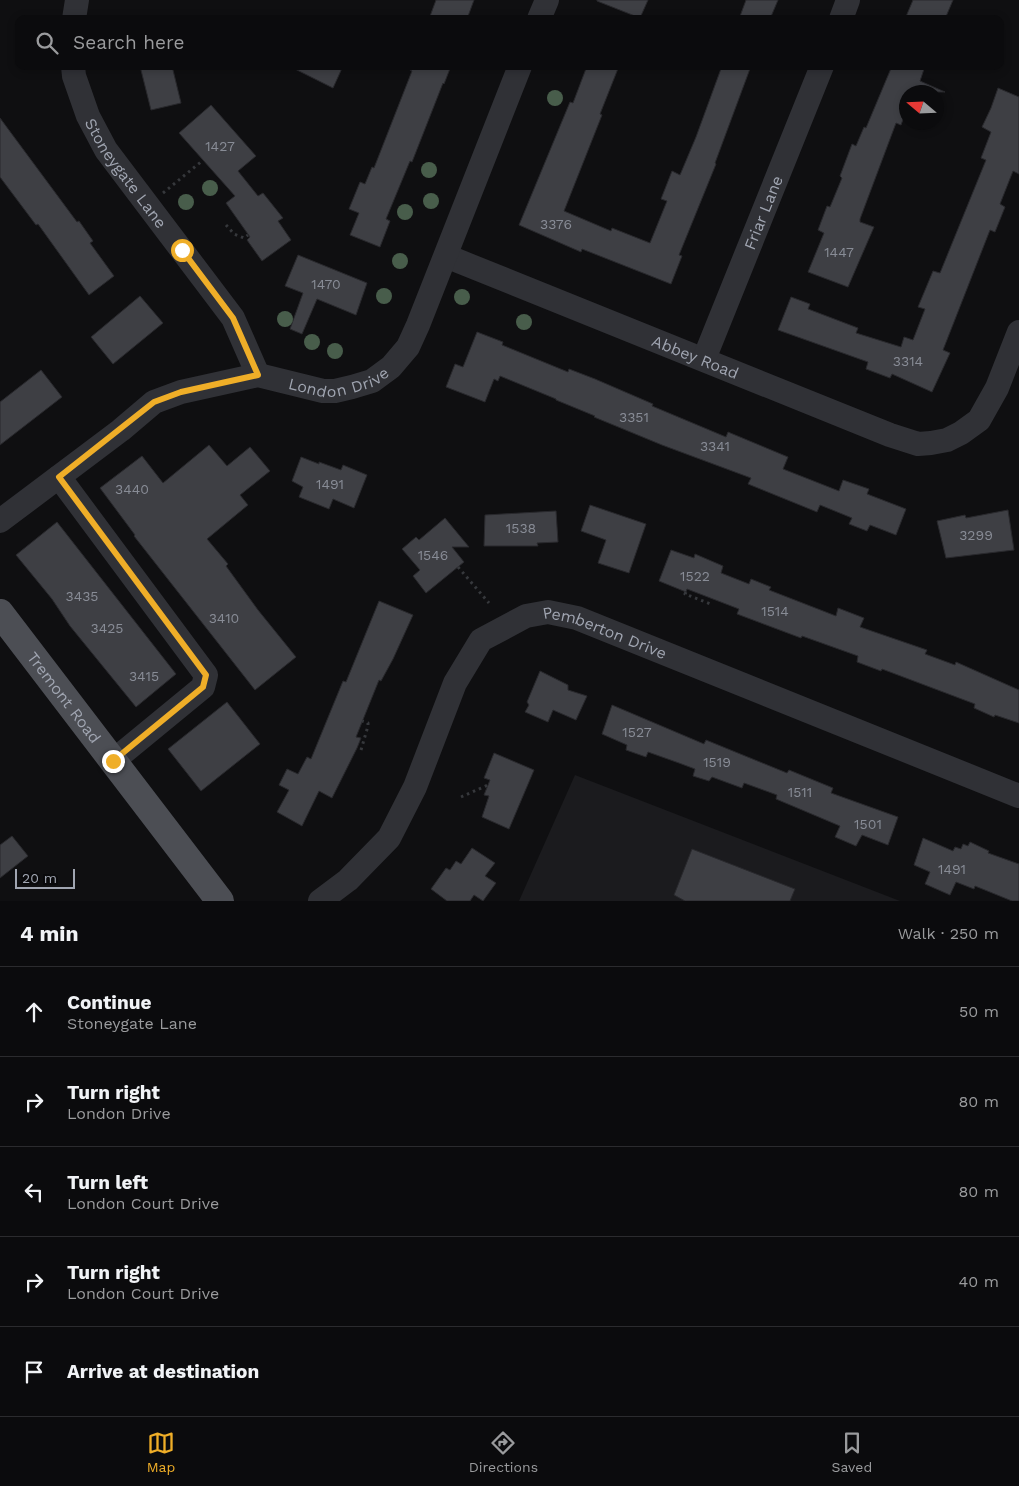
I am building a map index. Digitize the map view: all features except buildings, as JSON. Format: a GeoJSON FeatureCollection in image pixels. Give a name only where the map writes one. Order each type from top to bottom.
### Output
{"type":"FeatureCollection","features":[{"type":"Feature","properties":{"kind":"main road","name":"Tremont Road"},"geometry":{"type":"LineString","coordinates":[[0,614],[220,901]]}},
{"type":"Feature","properties":{"kind":"street"},"geometry":{"type":"LineString","coordinates":[[75,15],[77,0]]}},
{"type":"Feature","properties":{"kind":"street"},"geometry":{"type":"LineString","coordinates":[[541,15],[547,0]]}},
{"type":"Feature","properties":{"kind":"street"},"geometry":{"type":"LineString","coordinates":[[842,15],[848,0]]}},
{"type":"Feature","properties":{"kind":"street","name":"Stoneygate Lane"},"geometry":{"type":"LineString","coordinates":[[73,70],[88,116],[106,150],[233,318],[258,375]]}},
{"type":"Feature","properties":{"kind":"street","name":"London Drive"},"geometry":{"type":"LineString","coordinates":[[0,521],[154,402],[181,392],[258,375],[323,391],[335,391],[372,380],[391,367],[408,347],[446,256],[518,70]]}},
{"type":"Feature","properties":{"kind":"street","name":"Friar Lane"},"geometry":{"type":"LineString","coordinates":[[704,359],[820,70]]}},
{"type":"Feature","properties":{"kind":"street","name":"Abbey Road"},"geometry":{"type":"LineString","coordinates":[[446,256],[918,444],[947,440],[979,420],[997,388],[1019,332]]}},
{"type":"Feature","properties":{"kind":"street"},"geometry":{"type":"LineString","coordinates":[[59,477],[206,675],[203,687],[113,761]]}},
{"type":"Feature","properties":{"kind":"street","name":"Pemberton Drive"},"geometry":{"type":"LineString","coordinates":[[320,901],[348,880],[388,838],[414,787],[455,683],[481,640],[526,616],[548,612],[577,618],[1019,796]]}},
{"type":"Feature","properties":{"kind":"path"},"geometry":{"type":"LineString","coordinates":[[163,193],[202,161]]}},
{"type":"Feature","properties":{"kind":"path"},"geometry":{"type":"LineString","coordinates":[[226,225],[237,237],[244,238],[248,235]]}},
{"type":"Feature","properties":{"kind":"path"},"geometry":{"type":"LineString","coordinates":[[458,567],[489,603]]}},
{"type":"Feature","properties":{"kind":"path"},"geometry":{"type":"LineString","coordinates":[[686,592],[685,594],[713,605]]}},
{"type":"Feature","properties":{"kind":"path"},"geometry":{"type":"LineString","coordinates":[[360,750],[368,726],[368,722],[362,721]]}},
{"type":"Feature","properties":{"kind":"path"},"geometry":{"type":"LineString","coordinates":[[462,796],[488,784]]}},
{"type":"Feature","properties":{"kind":"shaded area"},"geometry":{"type":"Polygon","coordinates":[[[575,775],[900,901],[519,901],[575,775]]]}},
{"type":"Feature","properties":{"kind":"route"},"geometry":{"type":"LineString","coordinates":[[113,761],[203,687],[206,675],[59,477],[121,430],[154,402],[181,392],[258,375],[233,318],[182,250]]}}]}
